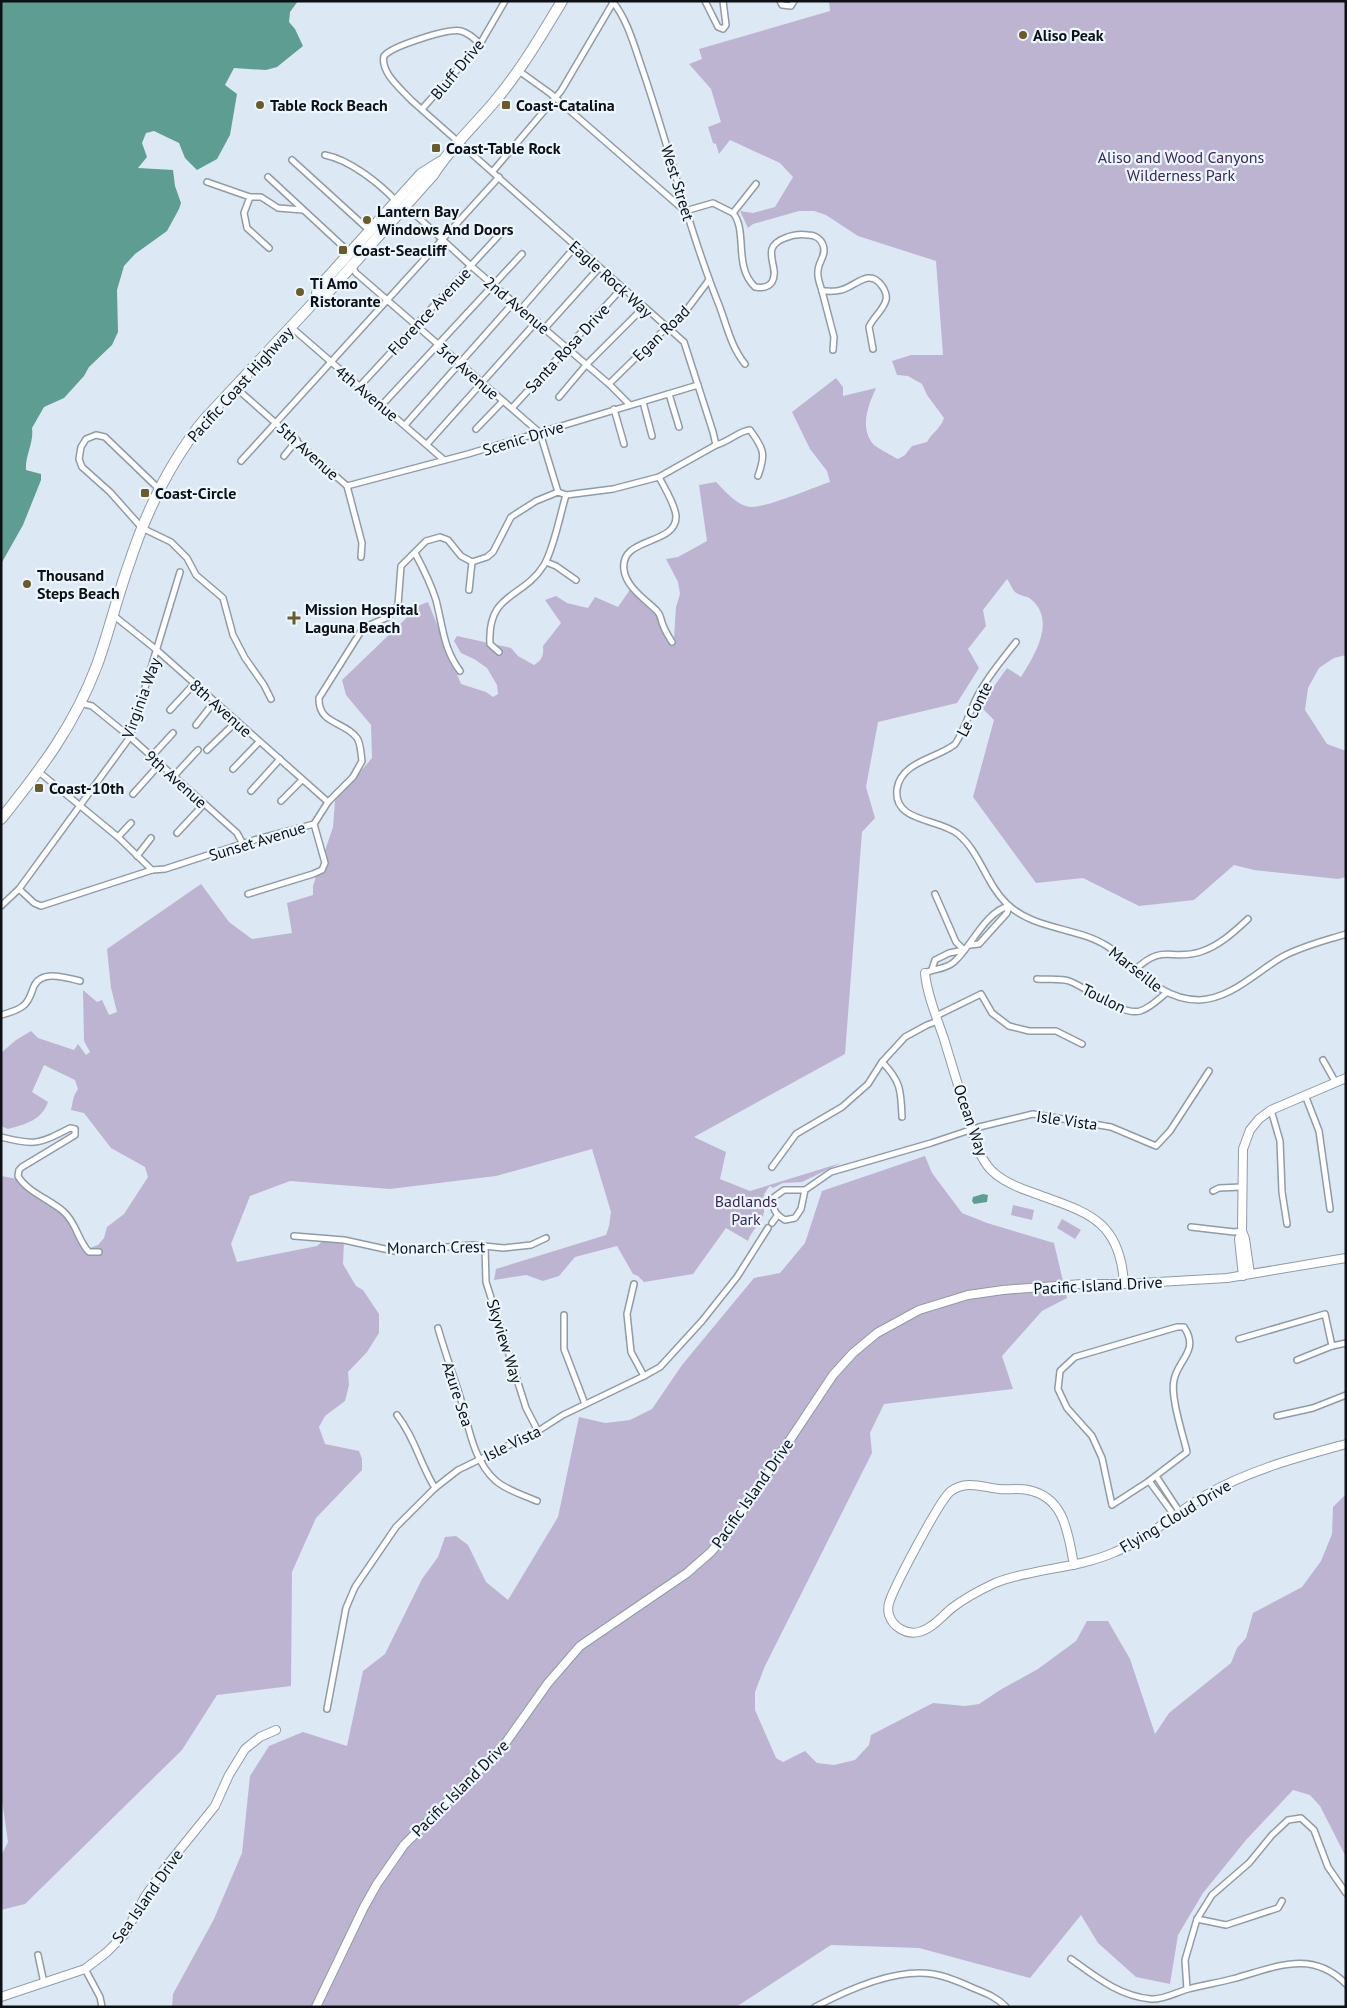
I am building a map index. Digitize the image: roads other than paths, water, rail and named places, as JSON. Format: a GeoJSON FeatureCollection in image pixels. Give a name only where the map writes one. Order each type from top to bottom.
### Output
{"type":"FeatureCollection","features":[{"type":"Feature","properties":{"kind":"highway","name":"Pacific Coast Highway"},"geometry":{"type":"LineString","coordinates":[[346,267],[350,253],[371,229],[382,217],[433,175],[443,160],[519,71],[562,1]]}},
{"type":"Feature","properties":{"kind":"highway","name":"Pacific Coast Highway"},"geometry":{"type":"LineString","coordinates":[[1,819],[58,746],[80,703],[97,666],[142,528],[159,489],[192,435],[316,300],[324,297],[346,267],[401,203],[421,174],[443,160]]}},
{"type":"Feature","properties":{"kind":"highway"},"geometry":{"type":"LineString","coordinates":[[346,267],[374,232],[371,229]]}},
{"type":"Feature","properties":{"kind":"street","name":"Bluff Drive"},"geometry":{"type":"LineString","coordinates":[[422,109],[480,44],[505,1]]}},
{"type":"Feature","properties":{"kind":"street"},"geometry":{"type":"LineString","coordinates":[[705,1],[718,27],[723,28],[726,25],[723,1]]}},
{"type":"Feature","properties":{"kind":"street"},"geometry":{"type":"LineString","coordinates":[[780,1],[782,4],[791,6],[794,1]]}},
{"type":"Feature","properties":{"kind":"street"},"geometry":{"type":"LineString","coordinates":[[493,172],[555,98],[613,2]]}},
{"type":"Feature","properties":{"kind":"street","name":"West Street"},"geometry":{"type":"LineString","coordinates":[[613,2],[630,33],[654,103],[685,211],[732,344],[745,364]]}},
{"type":"Feature","properties":{"kind":"street","name":"Eagle Rock Way"},"geometry":{"type":"LineString","coordinates":[[480,44],[465,32],[450,31],[400,45],[385,54],[383,64],[411,100],[643,308],[684,342],[716,445]]}},
{"type":"Feature","properties":{"kind":"street"},"geometry":{"type":"LineString","coordinates":[[519,71],[555,98],[685,211],[713,203],[733,213],[740,228],[741,258],[753,285],[762,287],[772,281],[774,275],[771,251],[777,242],[793,236],[810,235],[820,240],[824,248],[824,256],[818,270],[834,337],[832,350]]}},
{"type":"Feature","properties":{"kind":"street","name":"2nd Avenue"},"geometry":{"type":"LineString","coordinates":[[325,155],[336,158],[382,186],[471,266],[610,384],[630,405]]}},
{"type":"Feature","properties":{"kind":"street"},"geometry":{"type":"LineString","coordinates":[[292,160],[371,229]]}},
{"type":"Feature","properties":{"kind":"street"},"geometry":{"type":"LineString","coordinates":[[268,177],[350,253]]}},
{"type":"Feature","properties":{"kind":"street"},"geometry":{"type":"LineString","coordinates":[[242,461],[499,177]]}},
{"type":"Feature","properties":{"kind":"street"},"geometry":{"type":"LineString","coordinates":[[208,182],[250,197],[261,197],[278,208],[304,210]]}},
{"type":"Feature","properties":{"kind":"street"},"geometry":{"type":"LineString","coordinates":[[733,213],[756,184]]}},
{"type":"Feature","properties":{"kind":"street"},"geometry":{"type":"LineString","coordinates":[[250,197],[244,213],[247,228],[269,248]]}},
{"type":"Feature","properties":{"kind":"street","name":"Florence Avenue"},"geometry":{"type":"LineString","coordinates":[[359,387],[499,235]]}},
{"type":"Feature","properties":{"kind":"street"},"geometry":{"type":"LineString","coordinates":[[522,308],[575,247]]}},
{"type":"Feature","properties":{"kind":"street"},"geometry":{"type":"LineString","coordinates":[[381,406],[522,254]]}},
{"type":"Feature","properties":{"kind":"street","name":"3rd Avenue"},"geometry":{"type":"LineString","coordinates":[[346,267],[388,300],[458,364],[540,433]]}},
{"type":"Feature","properties":{"kind":"street"},"geometry":{"type":"LineString","coordinates":[[544,328],[599,268]]}},
{"type":"Feature","properties":{"kind":"street"},"geometry":{"type":"LineString","coordinates":[[822,290],[842,290],[864,278],[874,279],[882,284],[886,300],[872,321],[869,330],[872,348]]}},
{"type":"Feature","properties":{"kind":"street","name":"Egan Road"},"geometry":{"type":"LineString","coordinates":[[610,384],[666,328],[682,316],[709,280]]}},
{"type":"Feature","properties":{"kind":"street","name":"Santa Rosa Drive"},"geometry":{"type":"LineString","coordinates":[[512,408],[622,288]]}},
{"type":"Feature","properties":{"kind":"street"},"geometry":{"type":"LineString","coordinates":[[405,425],[514,302]]}},
{"type":"Feature","properties":{"kind":"street"},"geometry":{"type":"LineString","coordinates":[[559,397],[586,365],[643,308]]}},
{"type":"Feature","properties":{"kind":"street"},"geometry":{"type":"LineString","coordinates":[[426,444],[537,321]]}},
{"type":"Feature","properties":{"kind":"street","name":"4th Avenue"},"geometry":{"type":"LineString","coordinates":[[291,327],[444,460]]}},
{"type":"Feature","properties":{"kind":"street","name":"Scenic Drive"},"geometry":{"type":"LineString","coordinates":[[347,486],[540,433],[698,385]]}},
{"type":"Feature","properties":{"kind":"street","name":"5th Avenue"},"geometry":{"type":"LineString","coordinates":[[235,387],[347,486],[362,543],[361,557]]}},
{"type":"Feature","properties":{"kind":"street"},"geometry":{"type":"LineString","coordinates":[[669,394],[678,427]]}},
{"type":"Feature","properties":{"kind":"street"},"geometry":{"type":"LineString","coordinates":[[476,429],[503,401]]}},
{"type":"Feature","properties":{"kind":"street"},"geometry":{"type":"LineString","coordinates":[[643,402],[652,436]]}},
{"type":"Feature","properties":{"kind":"street"},"geometry":{"type":"LineString","coordinates":[[614,409],[624,444]]}},
{"type":"Feature","properties":{"kind":"street"},"geometry":{"type":"LineString","coordinates":[[460,671],[450,658],[436,600],[428,578],[415,553],[426,541],[440,537],[448,540],[461,556],[472,562],[487,557],[494,552],[511,517],[522,508],[558,492],[566,495],[613,489],[660,477],[716,445],[726,443],[740,433],[750,430],[760,442],[764,453],[758,476]]}},
{"type":"Feature","properties":{"kind":"street"},"geometry":{"type":"LineString","coordinates":[[540,433],[558,492]]}},
{"type":"Feature","properties":{"kind":"street"},"geometry":{"type":"LineString","coordinates":[[159,489],[105,437],[96,435],[86,439],[81,447],[79,459],[82,467],[110,492],[142,528],[171,542],[187,558],[196,575],[223,598],[233,635],[245,658],[264,684],[271,699]]}},
{"type":"Feature","properties":{"kind":"street"},"geometry":{"type":"LineString","coordinates":[[284,456],[297,440]]}},
{"type":"Feature","properties":{"kind":"street"},"geometry":{"type":"LineString","coordinates":[[660,477],[674,508],[676,518],[673,527],[666,534],[631,549],[624,561],[624,570],[640,597],[660,616],[663,627],[672,642]]}},
{"type":"Feature","properties":{"kind":"street"},"geometry":{"type":"LineString","coordinates":[[499,652],[490,644],[490,632],[496,610],[509,596],[535,576],[546,562],[566,495]]}},
{"type":"Feature","properties":{"kind":"street","name":"Sunset Avenue"},"geometry":{"type":"LineString","coordinates":[[19,889],[34,903],[41,906],[152,870],[165,869],[314,824],[328,802],[353,777],[362,761],[357,739],[347,730],[325,717],[318,708],[319,698],[363,628],[388,617],[398,605],[401,566],[415,553]]}},
{"type":"Feature","properties":{"kind":"street"},"geometry":{"type":"LineString","coordinates":[[469,590],[472,562]]}},
{"type":"Feature","properties":{"kind":"street"},"geometry":{"type":"LineString","coordinates":[[546,562],[556,566],[576,580]]}},
{"type":"Feature","properties":{"kind":"street","name":"Virginia Way"},"geometry":{"type":"LineString","coordinates":[[1,906],[19,889],[130,737],[158,652],[180,572]]}},
{"type":"Feature","properties":{"kind":"street","name":"8th Avenue"},"geometry":{"type":"LineString","coordinates":[[113,615],[158,652],[328,802]]}},
{"type":"Feature","properties":{"kind":"street","name":"Le Conte"},"geometry":{"type":"LineString","coordinates":[[1009,906],[994,890],[971,848],[957,833],[906,813],[899,802],[897,792],[899,779],[908,770],[920,762],[936,756],[956,743],[977,696],[996,667],[1016,642]]}},
{"type":"Feature","properties":{"kind":"street"},"geometry":{"type":"LineString","coordinates":[[170,710],[194,684]]}},
{"type":"Feature","properties":{"kind":"street"},"geometry":{"type":"LineString","coordinates":[[196,725],[214,702]]}},
{"type":"Feature","properties":{"kind":"street","name":"9th Avenue"},"geometry":{"type":"LineString","coordinates":[[80,703],[92,706],[130,737],[236,833],[243,844]]}},
{"type":"Feature","properties":{"kind":"street"},"geometry":{"type":"LineString","coordinates":[[208,750],[236,721]]}},
{"type":"Feature","properties":{"kind":"street"},"geometry":{"type":"LineString","coordinates":[[151,757],[173,733]]}},
{"type":"Feature","properties":{"kind":"street"},"geometry":{"type":"LineString","coordinates":[[233,769],[259,742]]}},
{"type":"Feature","properties":{"kind":"street"},"geometry":{"type":"LineString","coordinates":[[173,777],[198,750]]}},
{"type":"Feature","properties":{"kind":"street"},"geometry":{"type":"LineString","coordinates":[[251,791],[280,760]]}},
{"type":"Feature","properties":{"kind":"street"},"geometry":{"type":"LineString","coordinates":[[133,794],[159,765]]}},
{"type":"Feature","properties":{"kind":"street"},"geometry":{"type":"LineString","coordinates":[[39,772],[118,837],[152,870]]}},
{"type":"Feature","properties":{"kind":"street"},"geometry":{"type":"LineString","coordinates":[[281,801],[302,780]]}},
{"type":"Feature","properties":{"kind":"street"},"geometry":{"type":"LineString","coordinates":[[193,794],[197,789]]}},
{"type":"Feature","properties":{"kind":"street"},"geometry":{"type":"LineString","coordinates":[[178,833],[204,804]]}},
{"type":"Feature","properties":{"kind":"street"},"geometry":{"type":"LineString","coordinates":[[118,837],[131,823]]}},
{"type":"Feature","properties":{"kind":"street"},"geometry":{"type":"LineString","coordinates":[[248,894],[322,870],[325,863],[314,824]]}},
{"type":"Feature","properties":{"kind":"street"},"geometry":{"type":"LineString","coordinates":[[137,856],[151,838]]}},
{"type":"Feature","properties":{"kind":"street"},"geometry":{"type":"LineString","coordinates":[[935,894],[956,942],[964,950]]}},
{"type":"Feature","properties":{"kind":"street"},"geometry":{"type":"LineString","coordinates":[[929,971],[940,970],[954,962],[970,945],[974,936],[1002,908],[1009,906]]}},
{"type":"Feature","properties":{"kind":"street"},"geometry":{"type":"LineString","coordinates":[[970,945],[979,944],[1007,913],[1009,906]]}},
{"type":"Feature","properties":{"kind":"street","name":"Marseille"},"geometry":{"type":"LineString","coordinates":[[1009,906],[1032,920],[1072,931],[1107,946],[1166,993],[1179,998],[1200,1000],[1222,994],[1289,954],[1346,934]]}},
{"type":"Feature","properties":{"kind":"street"},"geometry":{"type":"LineString","coordinates":[[1135,970],[1148,958],[1156,954],[1186,955],[1211,948],[1231,934],[1248,918]]}},
{"type":"Feature","properties":{"kind":"street"},"geometry":{"type":"LineString","coordinates":[[929,971],[936,960],[950,953],[964,950]]}},
{"type":"Feature","properties":{"kind":"street","name":"Ocean Way"},"geometry":{"type":"LineString","coordinates":[[929,971],[937,1018],[983,1159],[1001,1178],[1015,1186],[1082,1211],[1097,1220],[1116,1244],[1121,1257],[1124,1284]]}},
{"type":"Feature","properties":{"kind":"street"},"geometry":{"type":"LineString","coordinates":[[1,1015],[21,1008],[30,998],[35,984],[44,977],[52,976],[80,981]]}},
{"type":"Feature","properties":{"kind":"street","name":"Toulon"},"geometry":{"type":"LineString","coordinates":[[1037,979],[1067,980],[1117,1007],[1132,1012],[1147,1008],[1166,993]]}},
{"type":"Feature","properties":{"kind":"street"},"geometry":{"type":"LineString","coordinates":[[772,1167],[796,1134],[842,1107],[868,1084],[882,1062],[905,1037],[981,994],[992,1013],[1009,1026],[1029,1031],[1056,1031],[1082,1044]]}},
{"type":"Feature","properties":{"kind":"street"},"geometry":{"type":"LineString","coordinates":[[1323,1060],[1336,1083]]}},
{"type":"Feature","properties":{"kind":"street"},"geometry":{"type":"LineString","coordinates":[[882,1062],[894,1074],[901,1093],[902,1117]]}},
{"type":"Feature","properties":{"kind":"street","name":"Isle Vista"},"geometry":{"type":"LineString","coordinates":[[777,1216],[772,1207],[773,1198],[784,1190],[805,1190],[831,1172],[1033,1114],[1111,1127],[1156,1146],[1170,1132],[1209,1071]]}},
{"type":"Feature","properties":{"kind":"street"},"geometry":{"type":"LineString","coordinates":[[1246,1275],[1242,1231],[1242,1188],[1243,1149],[1248,1134],[1259,1119],[1271,1110],[1346,1079]]}},
{"type":"Feature","properties":{"kind":"street"},"geometry":{"type":"LineString","coordinates":[[1305,1096],[1319,1131],[1330,1209]]}},
{"type":"Feature","properties":{"kind":"street"},"geometry":{"type":"LineString","coordinates":[[1271,1110],[1280,1141],[1282,1192],[1287,1224]]}},
{"type":"Feature","properties":{"kind":"street"},"geometry":{"type":"LineString","coordinates":[[1,1137],[29,1144],[38,1143],[70,1128],[75,1129],[75,1135],[22,1167],[19,1170],[18,1176],[64,1212],[74,1224],[89,1252],[99,1252]]}},
{"type":"Feature","properties":{"kind":"street"},"geometry":{"type":"LineString","coordinates":[[1213,1191],[1219,1188],[1242,1188]]}},
{"type":"Feature","properties":{"kind":"street"},"geometry":{"type":"LineString","coordinates":[[772,1223],[777,1216],[785,1220],[795,1218],[804,1199],[805,1190]]}},
{"type":"Feature","properties":{"kind":"street"},"geometry":{"type":"LineString","coordinates":[[1191,1227],[1234,1232],[1242,1231]]}},
{"type":"Feature","properties":{"kind":"street","name":"Isle Vista"},"geometry":{"type":"LineString","coordinates":[[327,1709],[346,1608],[355,1587],[396,1527],[435,1488],[458,1470],[538,1432],[563,1414],[660,1367],[702,1321],[736,1277],[768,1228]]}},
{"type":"Feature","properties":{"kind":"street","name":"Monarch Crest"},"geometry":{"type":"LineString","coordinates":[[294,1236],[344,1240],[394,1251],[439,1246],[504,1248],[531,1245],[546,1238]]}},
{"type":"Feature","properties":{"kind":"street","name":"Skyview Way"},"geometry":{"type":"LineString","coordinates":[[486,1246],[486,1282],[526,1408],[538,1432]]}},
{"type":"Feature","properties":{"kind":"street","name":"Pacific Island Drive"},"geometry":{"type":"LineString","coordinates":[[316,2007],[368,1899],[392,1860],[404,1845],[504,1746],[548,1683],[580,1646],[687,1573],[711,1552],[734,1524],[832,1376],[854,1353],[888,1326],[918,1310],[949,1299],[1003,1290],[1246,1275],[1346,1258]]}},
{"type":"Feature","properties":{"kind":"street"},"geometry":{"type":"LineString","coordinates":[[634,1284],[627,1314],[630,1343],[631,1352],[644,1376]]}},
{"type":"Feature","properties":{"kind":"street"},"geometry":{"type":"LineString","coordinates":[[1240,1339],[1325,1314],[1332,1346]]}},
{"type":"Feature","properties":{"kind":"street"},"geometry":{"type":"LineString","coordinates":[[564,1315],[564,1349],[585,1404]]}},
{"type":"Feature","properties":{"kind":"street"},"geometry":{"type":"LineString","coordinates":[[1177,1327],[1184,1327],[1188,1334],[1189,1350],[1175,1375],[1173,1388],[1187,1452],[1156,1476],[1112,1505],[1102,1458],[1092,1436],[1068,1408],[1058,1389],[1060,1371],[1075,1357],[1177,1327]]}},
{"type":"Feature","properties":{"kind":"street","name":"Azure Sea"},"geometry":{"type":"LineString","coordinates":[[438,1328],[479,1459]]}},
{"type":"Feature","properties":{"kind":"street"},"geometry":{"type":"LineString","coordinates":[[1297,1360],[1332,1346],[1346,1343]]}},
{"type":"Feature","properties":{"kind":"street"},"geometry":{"type":"LineString","coordinates":[[1276,1416],[1313,1408],[1346,1395]]}},
{"type":"Feature","properties":{"kind":"street"},"geometry":{"type":"LineString","coordinates":[[397,1415],[416,1445],[424,1470],[435,1488]]}},
{"type":"Feature","properties":{"kind":"street","name":"Flying Cloud Drive"},"geometry":{"type":"LineString","coordinates":[[1074,1565],[1066,1524],[1060,1512],[1051,1501],[1039,1493],[1026,1490],[974,1484],[955,1489],[942,1499],[895,1589],[888,1612],[893,1622],[899,1628],[907,1632],[922,1631],[960,1602],[994,1584],[1019,1576],[1074,1565],[1098,1559],[1139,1540],[1176,1513],[1207,1494],[1236,1480],[1261,1470],[1346,1444]]}},
{"type":"Feature","properties":{"kind":"street"},"geometry":{"type":"LineString","coordinates":[[479,1459],[495,1480],[510,1490],[537,1501]]}},
{"type":"Feature","properties":{"kind":"street"},"geometry":{"type":"LineString","coordinates":[[1156,1476],[1176,1513]]}},
{"type":"Feature","properties":{"kind":"street"},"geometry":{"type":"LineString","coordinates":[[1149,1481],[1176,1513]]}},
{"type":"Feature","properties":{"kind":"street","name":"Sea Island Drive"},"geometry":{"type":"LineString","coordinates":[[1,1997],[85,1969],[107,1952],[124,1934],[160,1874],[214,1806],[229,1775],[245,1749],[260,1736],[276,1730]]}},
{"type":"Feature","properties":{"kind":"street"},"geometry":{"type":"LineString","coordinates":[[1187,1989],[1185,1960],[1197,1919],[1212,1895],[1249,1863],[1272,1835],[1288,1820],[1301,1818],[1314,1830],[1328,1868],[1346,1893]]}},
{"type":"Feature","properties":{"kind":"street"},"geometry":{"type":"LineString","coordinates":[[1197,1919],[1226,1925],[1278,1908],[1282,1901]]}},
{"type":"Feature","properties":{"kind":"street"},"geometry":{"type":"LineString","coordinates":[[38,1955],[44,1983]]}},
{"type":"Feature","properties":{"kind":"street"},"geometry":{"type":"LineString","coordinates":[[1071,1958],[1106,1984],[1134,1997],[1154,2000],[1187,1989],[1232,1979],[1286,1963],[1316,1964],[1337,1975],[1346,1984]]}},
{"type":"Feature","properties":{"kind":"street"},"geometry":{"type":"LineString","coordinates":[[85,1969],[100,1997],[102,2007]]}},
{"type":"Feature","properties":{"kind":"street"},"geometry":{"type":"LineString","coordinates":[[815,2007],[856,1987],[891,1977],[932,1974],[960,1982],[983,1992],[998,1999],[1006,2007]]}},
{"type":"Feature","properties":{"kind":"place","name":"Aliso Peak"},"geometry":{"type":"Point","coordinates":[1023,35]}},
{"type":"Feature","properties":{"kind":"place","name":"Table Rock Beach"},"geometry":{"type":"Point","coordinates":[260,105]}},
{"type":"Feature","properties":{"kind":"place","name":"Coast-Catalina"},"geometry":{"type":"Point","coordinates":[506,105]}},
{"type":"Feature","properties":{"kind":"place","name":"Coast-Table Rock"},"geometry":{"type":"Point","coordinates":[436,148]}},
{"type":"Feature","properties":{"kind":"place","name":"Lantern Bay Windows And Doors"},"geometry":{"type":"Point","coordinates":[367,220]}},
{"type":"Feature","properties":{"kind":"place","name":"Coast-Seacliff"},"geometry":{"type":"Point","coordinates":[343,250]}},
{"type":"Feature","properties":{"kind":"place","name":"Ti Amo Ristorante"},"geometry":{"type":"Point","coordinates":[300,292]}},
{"type":"Feature","properties":{"kind":"place","name":"Coast-Circle"},"geometry":{"type":"Point","coordinates":[145,493]}},
{"type":"Feature","properties":{"kind":"place","name":"Thousand Steps Beach"},"geometry":{"type":"Point","coordinates":[27,584]}},
{"type":"Feature","properties":{"kind":"place","name":"Mission Hospital Laguna Beach"},"geometry":{"type":"Point","coordinates":[294,618]}},
{"type":"Feature","properties":{"kind":"place","name":"Coast-10th"},"geometry":{"type":"Point","coordinates":[39,788]}},
{"type":"Feature","properties":{"kind":"park label","name":"Aliso and Wood Canyons Wilderness Park"},"geometry":{"type":"Point","coordinates":[1181,166]}},
{"type":"Feature","properties":{"kind":"park label","name":"Badlands Park"},"geometry":{"type":"Point","coordinates":[746,1210]}}]}
